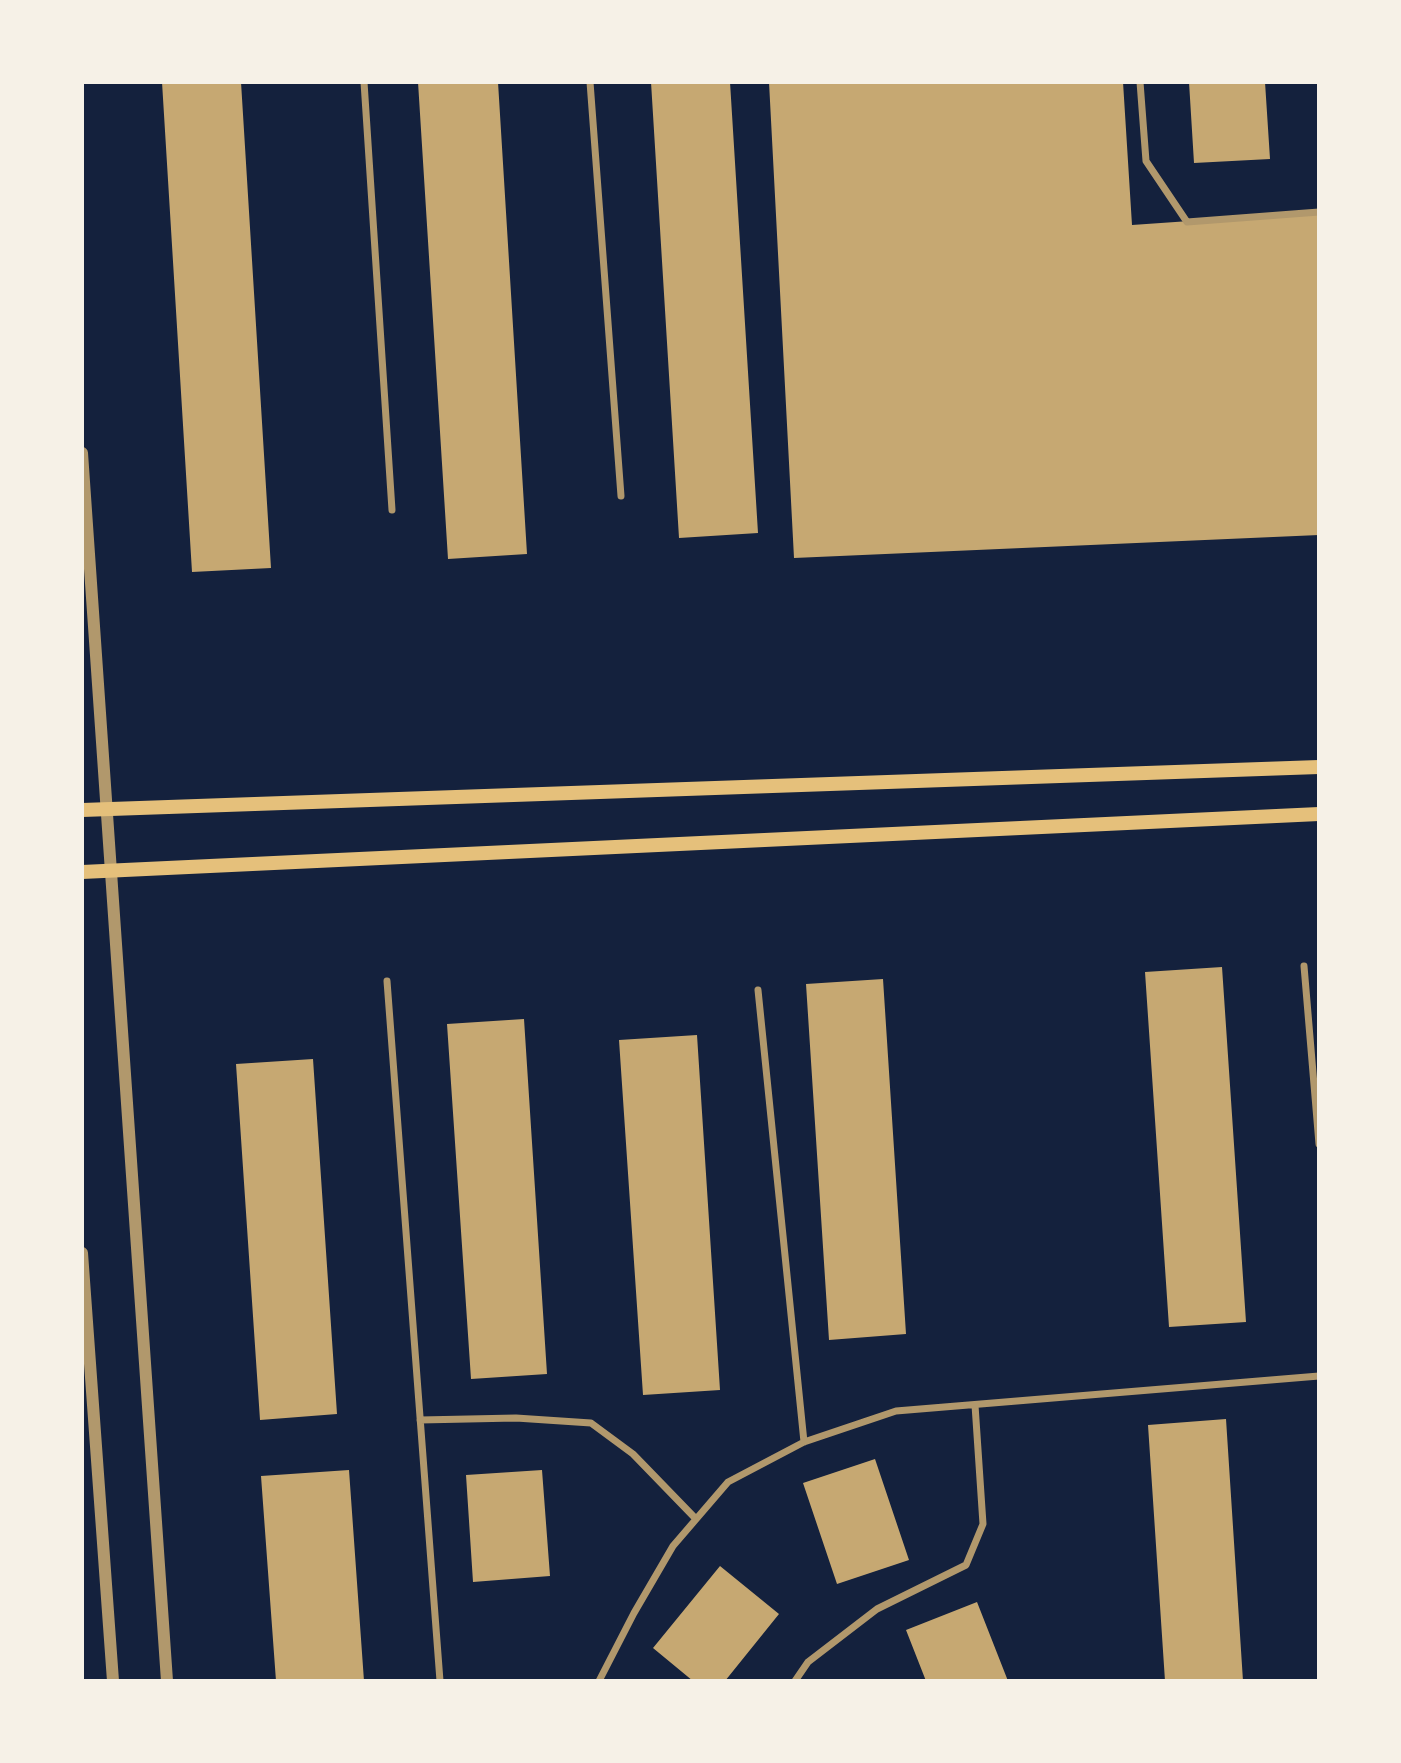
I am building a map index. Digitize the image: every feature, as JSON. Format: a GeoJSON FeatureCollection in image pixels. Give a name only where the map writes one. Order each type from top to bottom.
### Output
{"type":"FeatureCollection","features":[{"type":"Feature","properties":{"kind":"main road"},"geometry":{"type":"LineString","coordinates":[[82,810],[1319,767]]}},
{"type":"Feature","properties":{"kind":"main road"},"geometry":{"type":"LineString","coordinates":[[82,872],[1319,814]]}},
{"type":"Feature","properties":{"kind":"street"},"geometry":{"type":"LineString","coordinates":[[364,82],[392,510]]}},
{"type":"Feature","properties":{"kind":"street"},"geometry":{"type":"LineString","coordinates":[[590,82],[621,496]]}},
{"type":"Feature","properties":{"kind":"street"},"geometry":{"type":"LineString","coordinates":[[1140,82],[1146,161],[1187,222],[1319,212]]}},
{"type":"Feature","properties":{"kind":"street"},"geometry":{"type":"LineString","coordinates":[[82,453],[167,1681]]}},
{"type":"Feature","properties":{"kind":"street"},"geometry":{"type":"LineString","coordinates":[[1304,966],[1319,1144]]}},
{"type":"Feature","properties":{"kind":"street"},"geometry":{"type":"LineString","coordinates":[[387,981],[440,1681]]}},
{"type":"Feature","properties":{"kind":"street"},"geometry":{"type":"LineString","coordinates":[[758,990],[804,1443]]}},
{"type":"Feature","properties":{"kind":"street"},"geometry":{"type":"LineString","coordinates":[[82,1254],[113,1681]]}},
{"type":"Feature","properties":{"kind":"street"},"geometry":{"type":"LineString","coordinates":[[598,1681],[673,1546],[728,1482],[804,1443],[896,1411],[1319,1376]]}},
{"type":"Feature","properties":{"kind":"street"},"geometry":{"type":"LineString","coordinates":[[795,1681],[808,1662],[877,1609],[966,1565],[983,1524],[975,1405]]}},
{"type":"Feature","properties":{"kind":"street"},"geometry":{"type":"LineString","coordinates":[[420,1420],[516,1418],[591,1423],[633,1454],[696,1519]]}},
{"type":"Feature","properties":{"kind":"building"},"geometry":{"type":"Polygon","coordinates":[[[162,82],[241,82],[271,568],[192,572],[162,82]]]}},
{"type":"Feature","properties":{"kind":"building"},"geometry":{"type":"Polygon","coordinates":[[[418,82],[498,82],[527,554],[448,559],[418,82]]]}},
{"type":"Feature","properties":{"kind":"building"},"geometry":{"type":"Polygon","coordinates":[[[651,82],[730,82],[758,533],[679,538],[651,82]]]}},
{"type":"Feature","properties":{"kind":"building"},"geometry":{"type":"Polygon","coordinates":[[[769,82],[1123,82],[1132,225],[1319,212],[1319,535],[794,558],[769,82]]]}},
{"type":"Feature","properties":{"kind":"building"},"geometry":{"type":"Polygon","coordinates":[[[1189,82],[1265,82],[1270,159],[1194,163],[1189,82]]]}},
{"type":"Feature","properties":{"kind":"building"},"geometry":{"type":"Polygon","coordinates":[[[1222,967],[1246,1322],[1169,1327],[1145,972],[1222,967]]]}},
{"type":"Feature","properties":{"kind":"building"},"geometry":{"type":"Polygon","coordinates":[[[883,979],[906,1334],[829,1340],[806,984],[883,979]]]}},
{"type":"Feature","properties":{"kind":"building"},"geometry":{"type":"Polygon","coordinates":[[[524,1019],[547,1374],[471,1379],[447,1024],[524,1019]]]}},
{"type":"Feature","properties":{"kind":"building"},"geometry":{"type":"Polygon","coordinates":[[[697,1035],[720,1390],[643,1395],[619,1040],[697,1035]]]}},
{"type":"Feature","properties":{"kind":"building"},"geometry":{"type":"Polygon","coordinates":[[[313,1059],[337,1414],[260,1420],[236,1064],[313,1059]]]}},
{"type":"Feature","properties":{"kind":"building"},"geometry":{"type":"Polygon","coordinates":[[[1226,1419],[1243,1681],[1165,1681],[1148,1425],[1226,1419]]]}},
{"type":"Feature","properties":{"kind":"building"},"geometry":{"type":"Polygon","coordinates":[[[875,1459],[909,1560],[837,1584],[803,1483],[875,1459]]]}},
{"type":"Feature","properties":{"kind":"building"},"geometry":{"type":"Polygon","coordinates":[[[349,1470],[364,1681],[276,1681],[261,1476],[349,1470]]]}},
{"type":"Feature","properties":{"kind":"building"},"geometry":{"type":"Polygon","coordinates":[[[542,1470],[550,1576],[473,1582],[466,1475],[542,1470]]]}},
{"type":"Feature","properties":{"kind":"building"},"geometry":{"type":"Polygon","coordinates":[[[720,1566],[779,1614],[725,1681],[693,1681],[653,1648],[720,1566]]]}},
{"type":"Feature","properties":{"kind":"building"},"geometry":{"type":"Polygon","coordinates":[[[977,1602],[1008,1681],[926,1681],[906,1630],[977,1602]]]}}]}
